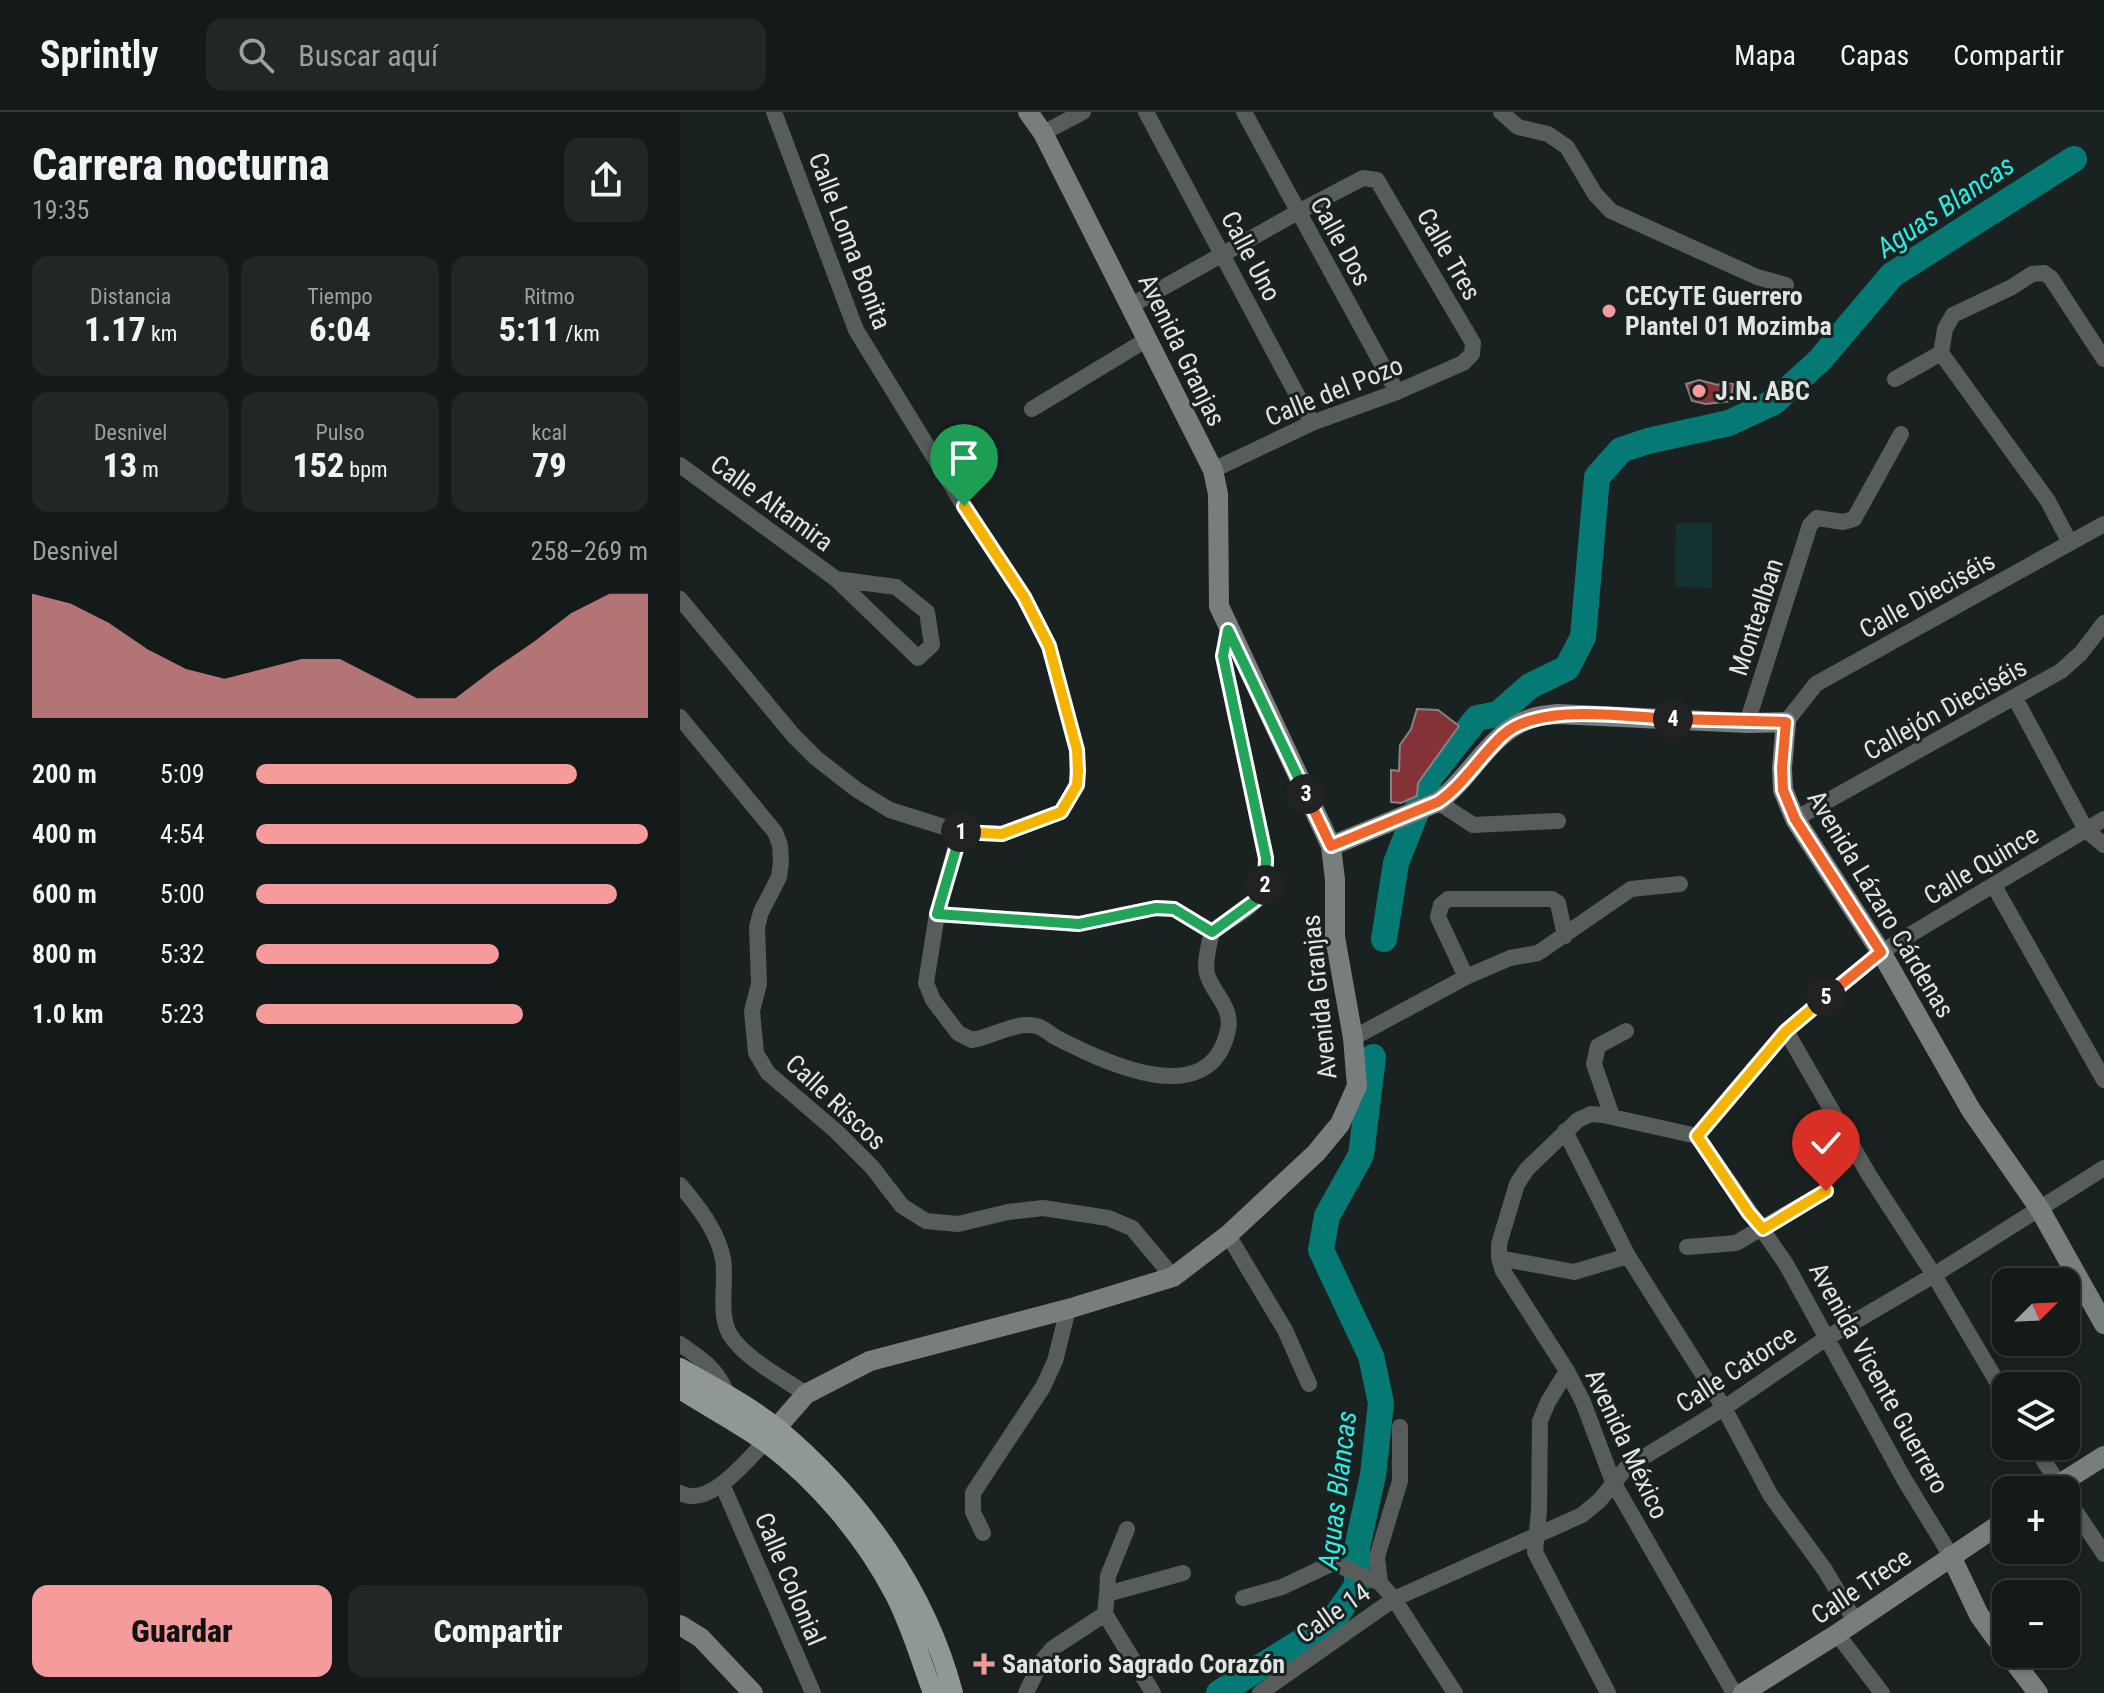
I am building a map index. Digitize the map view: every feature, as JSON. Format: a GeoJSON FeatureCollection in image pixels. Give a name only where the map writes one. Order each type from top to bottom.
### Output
{"type":"FeatureCollection","features":[{"type":"Feature","properties":{"kind":"main road","name":"Avenida Granjas"},"geometry":{"type":"LineString","coordinates":[[771,1435],[806,1394],[870,1361],[1068,1309],[1173,1277],[1228,1235],[1316,1153],[1340,1124],[1357,1086],[1353,1038],[1335,937],[1335,880],[1331,846],[1219,606],[1218,494],[1213,470],[1146,340],[1132,305],[1031,113]]}},
{"type":"Feature","properties":{"kind":"main road"},"geometry":{"type":"LineString","coordinates":[[1331,846],[1438,802],[1450,794],[1504,733],[1531,718],[1558,714],[1786,722]]}},
{"type":"Feature","properties":{"kind":"main road","name":"Avenida Lázaro Cárdenas"},"geometry":{"type":"LineString","coordinates":[[1786,722],[1783,790],[1795,819],[1881,952],[1971,1110],[2039,1208],[2104,1324]]}},
{"type":"Feature","properties":{"kind":"main road"},"geometry":{"type":"LineString","coordinates":[[680,1368],[728,1396],[771,1435],[830,1476],[892,1558],[914,1593],[932,1632],[953,1693]]}},
{"type":"Feature","properties":{"kind":"main road"},"geometry":{"type":"LineString","coordinates":[[680,1389],[771,1435],[848,1524],[897,1597],[933,1693]]}},
{"type":"Feature","properties":{"kind":"main road"},"geometry":{"type":"LineString","coordinates":[[2078,1476],[2104,1456]]}},
{"type":"Feature","properties":{"kind":"main road","name":"Calle Trece"},"geometry":{"type":"LineString","coordinates":[[1743,1693],[1992,1529]]}},
{"type":"Feature","properties":{"kind":"main road","name":"Avenida Vicente Guerrero"},"geometry":{"type":"LineString","coordinates":[[1951,1556],[1979,1615],[1992,1633]]}},
{"type":"Feature","properties":{"kind":"main road"},"geometry":{"type":"LineString","coordinates":[[680,1625],[701,1638],[735,1684],[753,1693]]}},
{"type":"Feature","properties":{"kind":"main road","name":"Avenida Vicente Guerrero"},"geometry":{"type":"LineString","coordinates":[[2019,1668],[2038,1693]]}},
{"type":"Feature","properties":{"kind":"street","name":"Calle Loma Bonita"},"geometry":{"type":"LineString","coordinates":[[680,599],[793,735],[816,758],[857,790],[890,810],[960,832],[1002,834],[1061,812],[1077,785],[1077,750],[1049,646],[1024,597],[856,330],[774,112]]}},
{"type":"Feature","properties":{"kind":"street"},"geometry":{"type":"LineString","coordinates":[[1043,133],[1083,112]]}},
{"type":"Feature","properties":{"kind":"street","name":"Calle Uno"},"geometry":{"type":"LineString","coordinates":[[1146,112],[1312,423]]}},
{"type":"Feature","properties":{"kind":"street","name":"Calle Dos"},"geometry":{"type":"LineString","coordinates":[[1244,112],[1397,392]]}},
{"type":"Feature","properties":{"kind":"street"},"geometry":{"type":"LineString","coordinates":[[1501,112],[1518,127],[1548,134],[1567,147],[1595,194],[1611,211],[1757,277],[1786,285]]}},
{"type":"Feature","properties":{"kind":"street","name":"Calle Tres"},"geometry":{"type":"LineString","coordinates":[[1298,212],[1363,178],[1377,180],[1473,343],[1472,354]]}},
{"type":"Feature","properties":{"kind":"street"},"geometry":{"type":"LineString","coordinates":[[1132,305],[1298,212]]}},
{"type":"Feature","properties":{"kind":"street"},"geometry":{"type":"LineString","coordinates":[[2070,543],[2048,501],[1941,353],[1945,329],[1953,315],[2032,274],[2044,273],[2051,278],[2104,359]]}},
{"type":"Feature","properties":{"kind":"street"},"geometry":{"type":"LineString","coordinates":[[1032,409],[1146,340]]}},
{"type":"Feature","properties":{"kind":"street"},"geometry":{"type":"LineString","coordinates":[[1895,379],[1941,353]]}},
{"type":"Feature","properties":{"kind":"street","name":"Calle del Pozo"},"geometry":{"type":"LineString","coordinates":[[1213,470],[1312,423],[1397,392],[1463,363],[1472,354]]}},
{"type":"Feature","properties":{"kind":"street","name":"Montealban"},"geometry":{"type":"LineString","coordinates":[[1747,723],[1810,525],[1817,518],[1843,522],[1854,519],[1901,434]]}},
{"type":"Feature","properties":{"kind":"street","name":"Calle Altamira"},"geometry":{"type":"LineString","coordinates":[[680,465],[836,579],[918,658],[932,645],[927,612],[896,587],[836,579]]}},
{"type":"Feature","properties":{"kind":"street","name":"Calle Dieciséis"},"geometry":{"type":"LineString","coordinates":[[1786,722],[1816,684],[2104,524]]}},
{"type":"Feature","properties":{"kind":"street","name":"Callejón Dieciséis"},"geometry":{"type":"LineString","coordinates":[[1795,819],[2061,671],[2081,653],[2104,623]]}},
{"type":"Feature","properties":{"kind":"street"},"geometry":{"type":"LineString","coordinates":[[960,832],[937,914],[926,983],[933,1000],[958,1033],[972,1040],[1022,1025],[1039,1026],[1054,1037],[1127,1069],[1157,1076],[1178,1077],[1194,1073],[1209,1064],[1223,1045],[1228,1028],[1228,1013],[1207,973],[1212,932],[1260,897],[1267,880],[1266,858],[1223,656],[1228,630]]}},
{"type":"Feature","properties":{"kind":"street"},"geometry":{"type":"LineString","coordinates":[[2015,698],[2086,830],[2104,845]]}},
{"type":"Feature","properties":{"kind":"street","name":"Calle Riscos"},"geometry":{"type":"LineString","coordinates":[[680,717],[775,832],[780,845],[779,877],[757,927],[759,984],[752,1011],[756,1053],[768,1073],[837,1132],[872,1167],[902,1206],[926,1221],[958,1224],[1008,1212],[1043,1208],[1108,1218],[1132,1228],[1173,1277]]}},
{"type":"Feature","properties":{"kind":"street"},"geometry":{"type":"LineString","coordinates":[[1438,802],[1473,825],[1558,821]]}},
{"type":"Feature","properties":{"kind":"street","name":"Calle Quince"},"geometry":{"type":"LineString","coordinates":[[1697,1136],[1786,1031],[1881,952],[2104,819]]}},
{"type":"Feature","properties":{"kind":"street"},"geometry":{"type":"LineString","coordinates":[[1353,1038],[1466,977],[1510,958],[1538,953],[1631,889],[1680,884]]}},
{"type":"Feature","properties":{"kind":"street"},"geometry":{"type":"LineString","coordinates":[[1994,886],[2104,1080]]}},
{"type":"Feature","properties":{"kind":"street"},"geometry":{"type":"LineString","coordinates":[[1466,977],[1438,917],[1441,905],[1448,899],[1552,899],[1558,903],[1565,936]]}},
{"type":"Feature","properties":{"kind":"street"},"geometry":{"type":"LineString","coordinates":[[937,914],[1079,924],[1156,908],[1174,909],[1212,932]]}},
{"type":"Feature","properties":{"kind":"street"},"geometry":{"type":"LineString","coordinates":[[1612,1116],[1594,1064],[1598,1046],[1626,1031]]}},
{"type":"Feature","properties":{"kind":"street"},"geometry":{"type":"LineString","coordinates":[[1786,1031],[1869,1175],[1934,1275],[1992,1373]]}},
{"type":"Feature","properties":{"kind":"street"},"geometry":{"type":"LineString","coordinates":[[1628,1256],[1574,1272],[1499,1258],[1499,1244],[1517,1184],[1527,1169],[1565,1131],[1591,1114],[1697,1136]]}},
{"type":"Feature","properties":{"kind":"street"},"geometry":{"type":"LineString","coordinates":[[1565,1131],[1628,1256],[1724,1408],[1771,1496],[1825,1570],[1855,1621]]}},
{"type":"Feature","properties":{"kind":"street","name":"Avenida Vicente Guerrero"},"geometry":{"type":"LineString","coordinates":[[1697,1136],[1786,1264],[1825,1339],[1951,1556]]}},
{"type":"Feature","properties":{"kind":"street","name":"Calle Catorce"},"geometry":{"type":"LineString","coordinates":[[1394,1599],[1582,1515],[1600,1500],[1626,1468],[1724,1408],[1825,1339],[2104,1168]]}},
{"type":"Feature","properties":{"kind":"street"},"geometry":{"type":"LineString","coordinates":[[680,1185],[699,1207],[723,1259],[725,1320],[729,1333],[741,1349],[806,1394]]}},
{"type":"Feature","properties":{"kind":"street"},"geometry":{"type":"LineString","coordinates":[[1687,1247],[1736,1243],[1826,1191]]}},
{"type":"Feature","properties":{"kind":"street"},"geometry":{"type":"LineString","coordinates":[[1228,1235],[1285,1330],[1309,1384]]}},
{"type":"Feature","properties":{"kind":"street","name":"Avenida México"},"geometry":{"type":"LineString","coordinates":[[1499,1258],[1503,1271],[1567,1371],[1583,1402],[1613,1482],[1734,1693]]}},
{"type":"Feature","properties":{"kind":"street"},"geometry":{"type":"LineString","coordinates":[[983,1533],[973,1512],[973,1493],[1043,1387],[1055,1361],[1068,1309]]}},
{"type":"Feature","properties":{"kind":"street"},"geometry":{"type":"LineString","coordinates":[[680,1344],[709,1364],[721,1377],[728,1396]]}},
{"type":"Feature","properties":{"kind":"street"},"geometry":{"type":"LineString","coordinates":[[1567,1371],[1540,1421],[1535,1552],[1608,1693]]}},
{"type":"Feature","properties":{"kind":"street"},"geometry":{"type":"LineString","coordinates":[[1380,1583],[1377,1557],[1400,1481],[1400,1427]]}},
{"type":"Feature","properties":{"kind":"street"},"geometry":{"type":"LineString","coordinates":[[680,1493],[688,1497],[703,1496],[722,1484],[771,1435]]}},
{"type":"Feature","properties":{"kind":"street","name":"Calle Colonial"},"geometry":{"type":"LineString","coordinates":[[722,1484],[813,1693]]}},
{"type":"Feature","properties":{"kind":"street"},"geometry":{"type":"LineString","coordinates":[[2080,1520],[2104,1554]]}},
{"type":"Feature","properties":{"kind":"street"},"geometry":{"type":"LineString","coordinates":[[1127,1529],[1108,1576],[1105,1614],[1153,1692]]}},
{"type":"Feature","properties":{"kind":"street"},"geometry":{"type":"LineString","coordinates":[[1243,1598],[1282,1587],[1333,1563],[1380,1583],[1394,1599],[1455,1693]]}},
{"type":"Feature","properties":{"kind":"street"},"geometry":{"type":"LineString","coordinates":[[1107,1594],[1183,1573]]}},
{"type":"Feature","properties":{"kind":"street","name":"Calle 14"},"geometry":{"type":"LineString","coordinates":[[1260,1693],[1394,1599]]}},
{"type":"Feature","properties":{"kind":"street"},"geometry":{"type":"LineString","coordinates":[[1026,1693],[1041,1662],[1053,1648],[1105,1614]]}},
{"type":"Feature","properties":{"kind":"street"},"geometry":{"type":"LineString","coordinates":[[1837,1634],[1882,1693]]}},
{"type":"Feature","properties":{"kind":"green space"},"geometry":{"type":"Polygon","coordinates":[[[1676,523],[1712,523],[1712,588],[1675,587],[1676,523]]]}},
{"type":"Feature","properties":{"kind":"building","name":"J.N. ABC"},"geometry":{"type":"Polygon","coordinates":[[[1699,380],[1718,385],[1722,382],[1733,384],[1731,401],[1706,404],[1692,401],[1686,384],[1699,380]]]}},
{"type":"Feature","properties":{"kind":"building"},"geometry":{"type":"Polygon","coordinates":[[[1417,709],[1438,710],[1459,726],[1418,783],[1417,796],[1401,803],[1391,802],[1391,770],[1399,771],[1400,745],[1411,729],[1417,709]]]}},
{"type":"Feature","properties":{"kind":"waterway","name":"Aguas Blancas"},"geometry":{"type":"LineString","coordinates":[[1384,939],[1396,863],[1430,777],[1477,718],[1498,714],[1530,686],[1567,668],[1583,637],[1597,477],[1621,450],[1729,423],[1774,402],[1820,360],[1892,275],[2074,159]]}},
{"type":"Feature","properties":{"kind":"waterway","name":"Aguas Blancas"},"geometry":{"type":"LineString","coordinates":[[1219,1693],[1331,1623],[1357,1586],[1357,1548],[1373,1475],[1381,1403],[1371,1356],[1321,1250],[1327,1216],[1361,1155],[1373,1057]]}},
{"type":"Feature","properties":{"kind":"place","name":"CECyTE Guerrero Plantel 01 Mozimba"},"geometry":{"type":"Point","coordinates":[1609,311]}},
{"type":"Feature","properties":{"kind":"place","name":"J.N. ABC"},"geometry":{"type":"Point","coordinates":[1699,391]}},
{"type":"Feature","properties":{"kind":"place","name":"Sanatorio Sagrado Corazón"},"geometry":{"type":"Point","coordinates":[984,1664]}},
{"type":"Feature","properties":{"kind":"route"},"geometry":{"type":"LineString","coordinates":[[964,506],[1024,597],[1049,646],[1077,750],[1078,771],[1077,785],[1061,812],[1002,834],[960,832],[937,914],[1079,924],[1129,912],[1174,909],[1212,932],[1260,897],[1267,880],[1266,858],[1223,656],[1228,630],[1331,846],[1438,802],[1450,794],[1504,733],[1531,718],[1558,714],[1786,722],[1783,790],[1795,819],[1881,952],[1786,1031],[1697,1136],[1763,1229],[1826,1191]]}}]}
